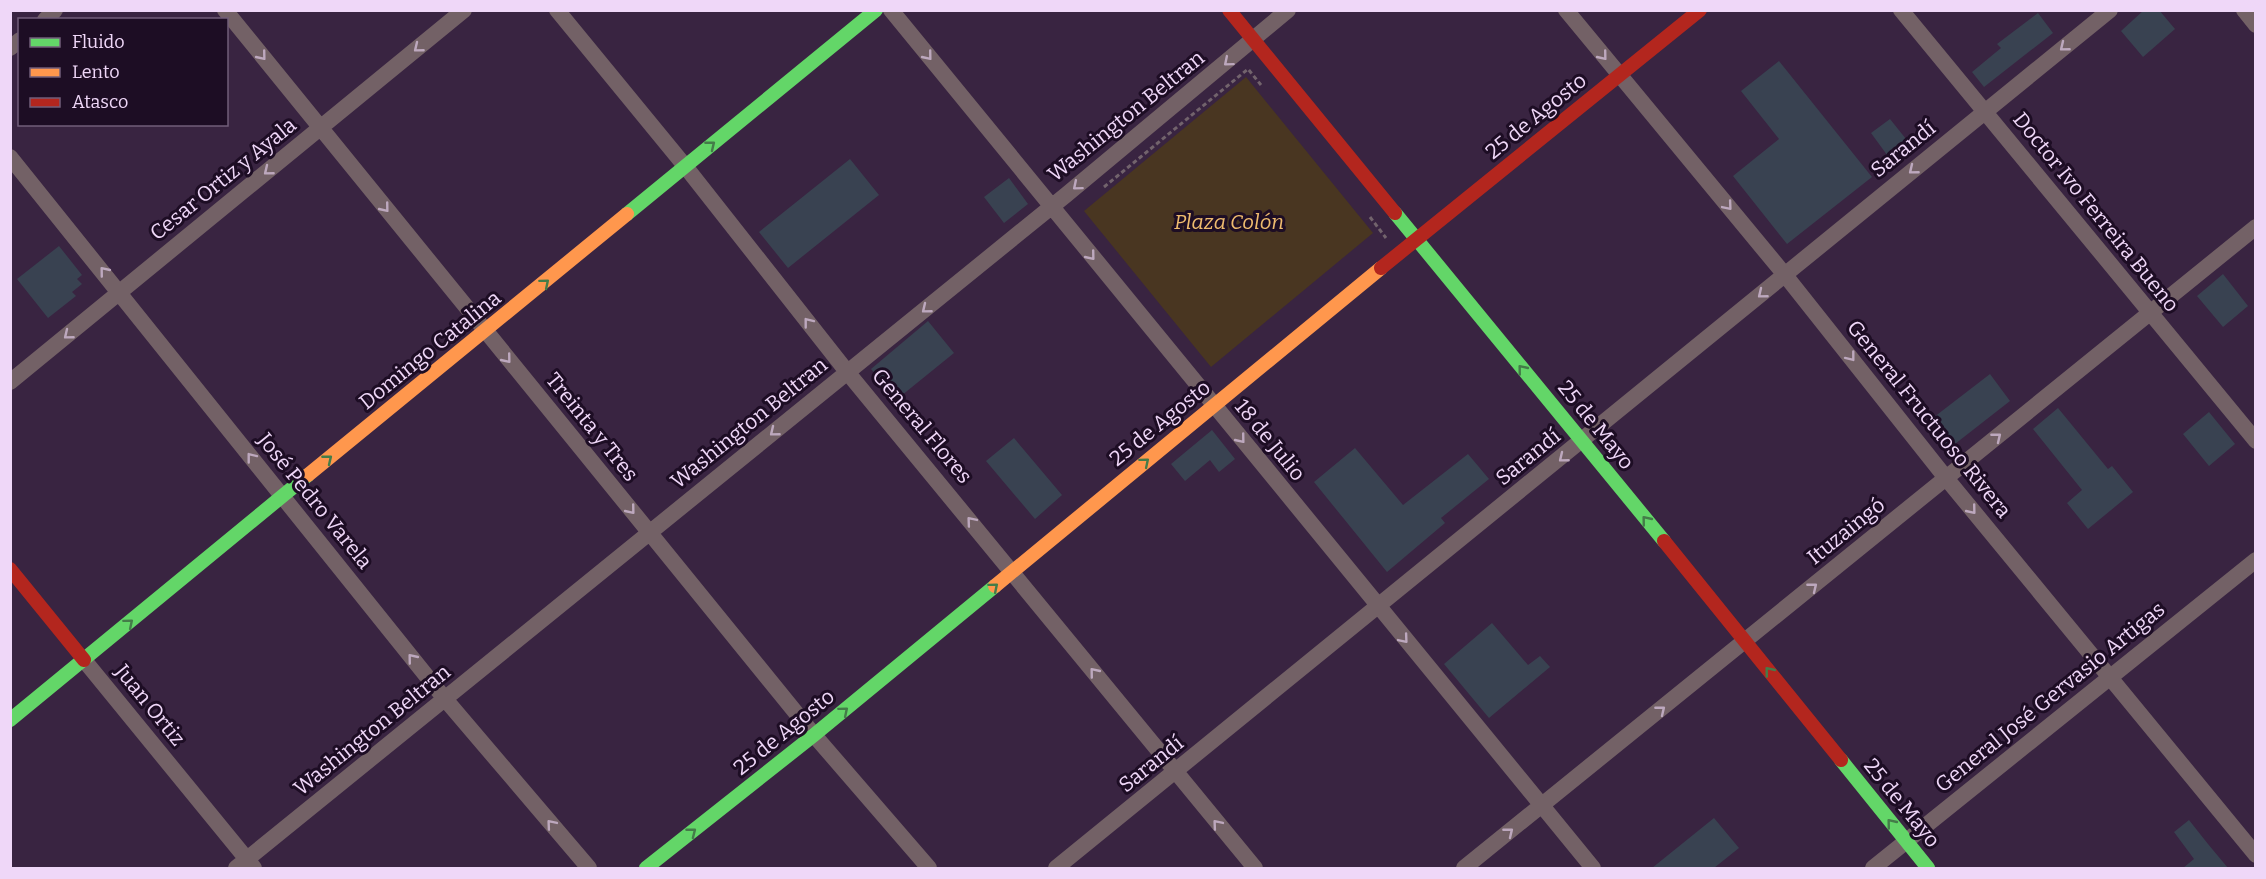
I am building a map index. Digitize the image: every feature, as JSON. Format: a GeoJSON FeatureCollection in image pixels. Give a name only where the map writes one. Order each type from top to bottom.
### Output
{"type":"FeatureCollection","features":[{"type":"Feature","properties":{"kind":"street","name":"Treinta y Tres"},"geometry":{"type":"LineString","coordinates":[[225,10],[814,735],[929,868]]}},
{"type":"Feature","properties":{"kind":"street","name":"Cesar Ortiz y Ayala"},"geometry":{"type":"LineString","coordinates":[[10,382],[464,10]]}},
{"type":"Feature","properties":{"kind":"street","name":"General Flores"},"geometry":{"type":"LineString","coordinates":[[557,10],[685,166],[848,373],[1255,868]]}},
{"type":"Feature","properties":{"kind":"street","name":"Domingo Catalina"},"geometry":{"type":"LineString","coordinates":[[10,720],[282,496],[486,333],[876,10]]}},
{"type":"Feature","properties":{"kind":"street","name":"18 de Julio"},"geometry":{"type":"LineString","coordinates":[[891,10],[1593,868]]}},
{"type":"Feature","properties":{"kind":"street","name":"25 de Mayo"},"geometry":{"type":"LineString","coordinates":[[1229,10],[1746,641],[1928,868]]}},
{"type":"Feature","properties":{"kind":"street","name":"Washington Beltran"},"geometry":{"type":"LineString","coordinates":[[246,866],[649,531],[848,373],[1288,10]]}},
{"type":"Feature","properties":{"kind":"street","name":"General Fructuoso Rivera"},"geometry":{"type":"LineString","coordinates":[[1566,10],[1785,275],[1946,478],[2256,855]]}},
{"type":"Feature","properties":{"kind":"street","name":"25 de Agosto"},"geometry":{"type":"LineString","coordinates":[[646,868],[814,735],[1416,239],[1700,10]]}},
{"type":"Feature","properties":{"kind":"street","name":"Doctor Ivo Ferreira Bueno"},"geometry":{"type":"LineString","coordinates":[[1901,10],[2256,441]]}},
{"type":"Feature","properties":{"kind":"street","name":"Sarandí"},"geometry":{"type":"LineString","coordinates":[[1056,868],[1176,774],[2110,10]]}},
{"type":"Feature","properties":{"kind":"street"},"geometry":{"type":"LineString","coordinates":[[2244,10],[2256,25]]}},
{"type":"Feature","properties":{"kind":"street","name":"José Pedro Varela"},"geometry":{"type":"LineString","coordinates":[[10,157],[121,292],[445,699],[589,868]]}},
{"type":"Feature","properties":{"kind":"street","name":"Ituzaingó"},"geometry":{"type":"LineString","coordinates":[[1464,868],[2256,226]]}},
{"type":"Feature","properties":{"kind":"street","name":"General José Gervasio Artigas"},"geometry":{"type":"LineString","coordinates":[[1873,868],[2256,560]]}},
{"type":"Feature","properties":{"kind":"street","name":"Juan Ortiz"},"geometry":{"type":"LineString","coordinates":[[10,569],[246,866]]}},
{"type":"Feature","properties":{"kind":"path"},"geometry":{"type":"LineString","coordinates":[[1096,194],[1248,69],[1255,78]]}},
{"type":"Feature","properties":{"kind":"green space","name":"Plaza Colón"},"geometry":{"type":"Polygon","coordinates":[[[1246,77],[1373,233],[1211,367],[1084,211],[1246,77]]]}},
{"type":"Feature","properties":{"kind":"building"},"geometry":{"type":"Polygon","coordinates":[[[2144,10],[2159,10],[2175,29],[2143,57],[2121,31],[2144,10]]]}},
{"type":"Feature","properties":{"kind":"building"},"geometry":{"type":"Polygon","coordinates":[[[2038,13],[2053,33],[1984,87],[1972,72],[2001,48],[1997,44],[2038,13]]]}},
{"type":"Feature","properties":{"kind":"building"},"geometry":{"type":"Polygon","coordinates":[[[1779,61],[1872,177],[1787,244],[1733,176],[1779,139],[1741,91],[1779,61]]]}},
{"type":"Feature","properties":{"kind":"building"},"geometry":{"type":"Polygon","coordinates":[[[1890,119],[1910,144],[1890,159],[1871,133],[1890,119]]]}},
{"type":"Feature","properties":{"kind":"building"},"geometry":{"type":"Polygon","coordinates":[[[850,159],[879,195],[788,268],[759,232],[850,159]]]}},
{"type":"Feature","properties":{"kind":"building"},"geometry":{"type":"Polygon","coordinates":[[[1009,178],[1028,204],[1004,223],[984,197],[1009,178]]]}},
{"type":"Feature","properties":{"kind":"building"},"geometry":{"type":"Polygon","coordinates":[[[59,246],[82,275],[77,279],[82,284],[72,292],[76,296],[48,318],[17,279],[59,246]]]}},
{"type":"Feature","properties":{"kind":"building"},"geometry":{"type":"Polygon","coordinates":[[[2223,274],[2248,306],[2223,327],[2197,296],[2223,274]]]}},
{"type":"Feature","properties":{"kind":"building"},"geometry":{"type":"Polygon","coordinates":[[[928,321],[954,353],[896,400],[871,369],[928,321]]]}},
{"type":"Feature","properties":{"kind":"building"},"geometry":{"type":"Polygon","coordinates":[[[1990,374],[2010,401],[1946,451],[1925,424],[1990,374]]]}},
{"type":"Feature","properties":{"kind":"building"},"geometry":{"type":"Polygon","coordinates":[[[2058,408],[2108,469],[2112,466],[2133,492],[2088,529],[2067,503],[2082,490],[2033,429],[2058,408]]]}},
{"type":"Feature","properties":{"kind":"building"},"geometry":{"type":"Polygon","coordinates":[[[2209,412],[2235,444],[2209,466],[2183,434],[2209,412]]]}},
{"type":"Feature","properties":{"kind":"building"},"geometry":{"type":"Polygon","coordinates":[[[1212,430],[1235,459],[1219,472],[1210,460],[1185,481],[1171,464],[1212,430]]]}},
{"type":"Feature","properties":{"kind":"building"},"geometry":{"type":"Polygon","coordinates":[[[1014,438],[1062,495],[1035,519],[986,461],[1014,438]]]}},
{"type":"Feature","properties":{"kind":"building"},"geometry":{"type":"Polygon","coordinates":[[[1355,448],[1403,505],[1468,454],[1489,479],[1441,518],[1445,523],[1387,572],[1314,482],[1355,448]]]}},
{"type":"Feature","properties":{"kind":"building"},"geometry":{"type":"Polygon","coordinates":[[[1492,623],[1528,665],[1540,656],[1550,667],[1489,718],[1444,664],[1492,623]]]}},
{"type":"Feature","properties":{"kind":"building"},"geometry":{"type":"Polygon","coordinates":[[[1714,818],[1739,848],[1714,868],[1652,868],[1714,818]]]}},
{"type":"Feature","properties":{"kind":"building"},"geometry":{"type":"Polygon","coordinates":[[[2189,820],[2228,868],[2183,868],[2194,859],[2174,832],[2189,820]]]}},
{"type":"Feature","properties":{"kind":"traffic: fast"},"geometry":{"type":"LineString","coordinates":[[627,214],[876,10]]}},
{"type":"Feature","properties":{"kind":"traffic: fast"},"geometry":{"type":"LineString","coordinates":[[1395,213],[1664,541]]}},
{"type":"Feature","properties":{"kind":"traffic: fast"},"geometry":{"type":"LineString","coordinates":[[10,720],[308,475]]}},
{"type":"Feature","properties":{"kind":"traffic: fast"},"geometry":{"type":"LineString","coordinates":[[646,868],[814,735],[995,586]]}},
{"type":"Feature","properties":{"kind":"traffic: fast"},"geometry":{"type":"LineString","coordinates":[[1841,760],[1928,868]]}},
{"type":"Feature","properties":{"kind":"traffic: slow"},"geometry":{"type":"LineString","coordinates":[[308,475],[627,214]]}},
{"type":"Feature","properties":{"kind":"traffic: slow"},"geometry":{"type":"LineString","coordinates":[[995,586],[1381,268]]}},
{"type":"Feature","properties":{"kind":"traffic: jam"},"geometry":{"type":"LineString","coordinates":[[1229,10],[1395,213]]}},
{"type":"Feature","properties":{"kind":"traffic: jam"},"geometry":{"type":"LineString","coordinates":[[1381,268],[1700,10]]}},
{"type":"Feature","properties":{"kind":"traffic: jam"},"geometry":{"type":"LineString","coordinates":[[1664,541],[1841,760]]}},
{"type":"Feature","properties":{"kind":"traffic: jam"},"geometry":{"type":"LineString","coordinates":[[10,569],[84,660]]}}]}
